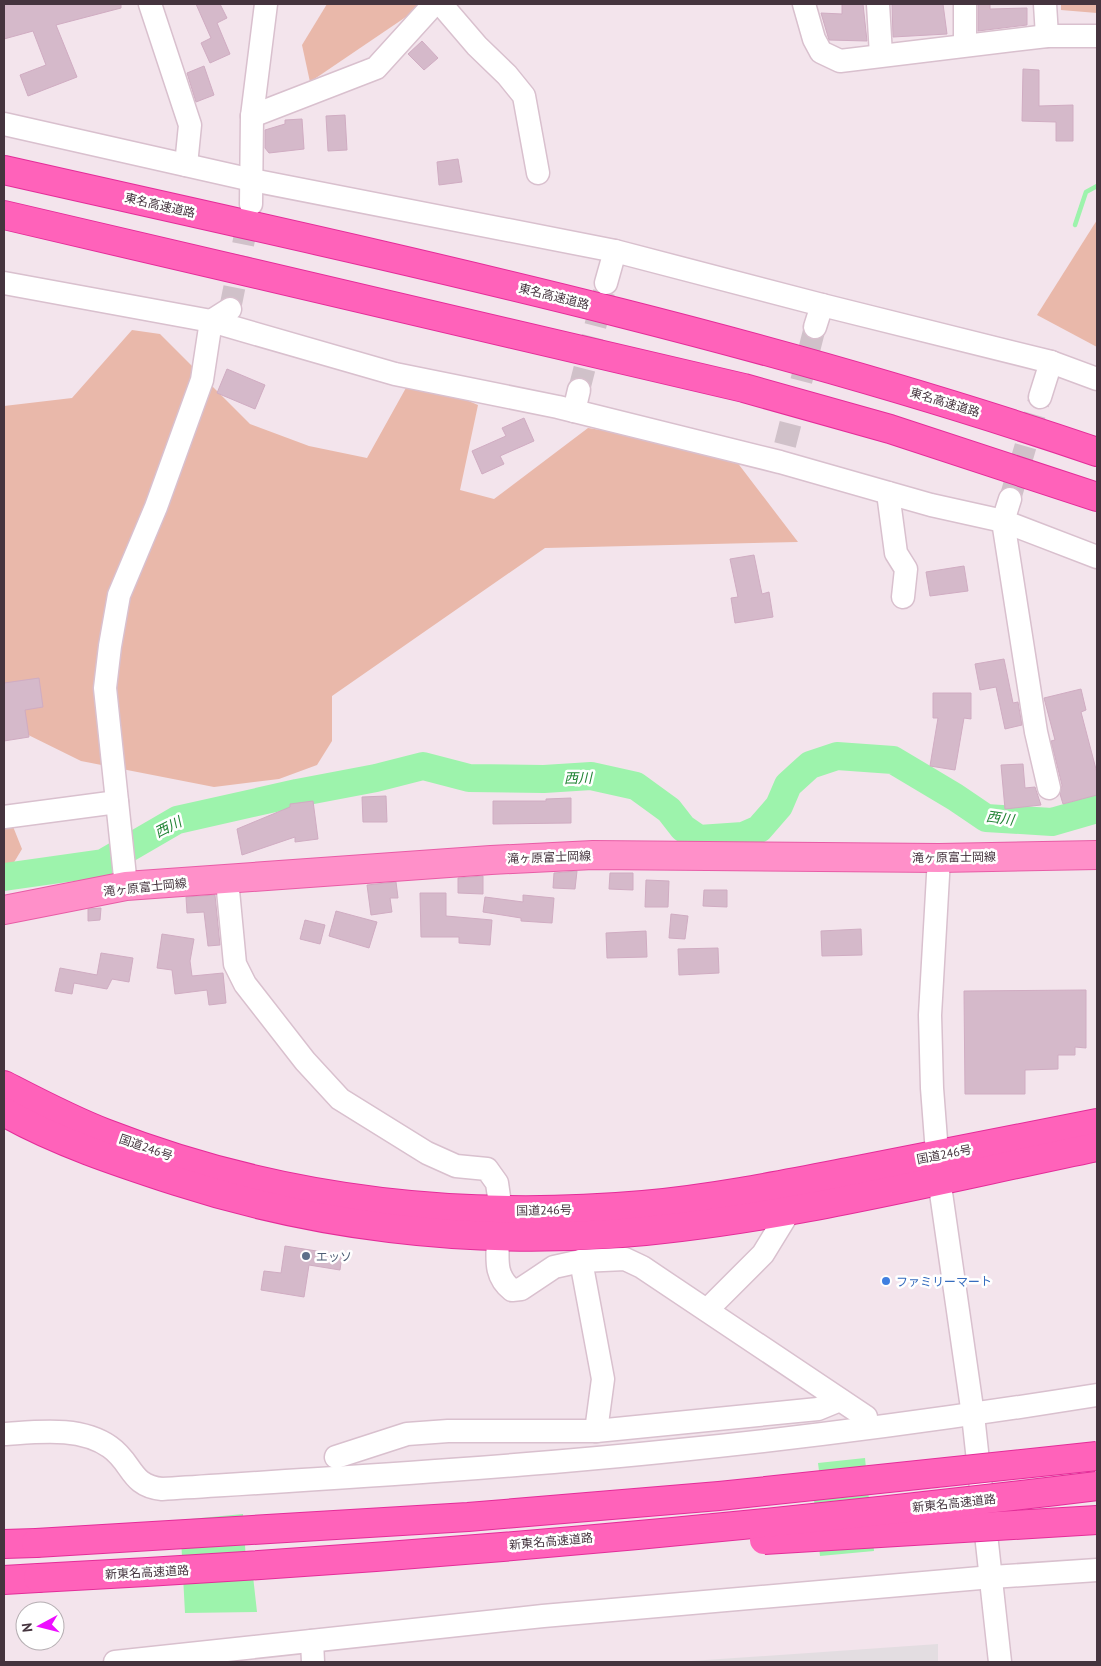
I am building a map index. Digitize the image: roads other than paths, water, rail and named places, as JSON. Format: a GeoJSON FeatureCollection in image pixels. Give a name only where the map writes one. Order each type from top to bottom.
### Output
{"type":"FeatureCollection","features":[{"type":"Feature","properties":{"kind":"highway","name":"東名高速道路"},"geometry":{"type":"LineString","coordinates":[[4,170],[429,266],[616,311],[763,349],[999,418],[1097,452]]}},
{"type":"Feature","properties":{"kind":"highway"},"geometry":{"type":"LineString","coordinates":[[4,215],[744,388],[890,429],[1097,497]]}},
{"type":"Feature","properties":{"kind":"highway"},"geometry":{"type":"LineString","coordinates":[[999,418],[1097,446]]}},
{"type":"Feature","properties":{"kind":"highway"},"geometry":{"type":"LineString","coordinates":[[988,460],[1097,501]]}},
{"type":"Feature","properties":{"kind":"highway","name":"国道246号"},"geometry":{"type":"LineString","coordinates":[[4,1085],[104,1133],[177,1158],[300,1190],[395,1204],[500,1223],[608,1234],[734,1219],[790,1210],[1097,1123]]}},
{"type":"Feature","properties":{"kind":"highway","name":"国道246号"},"geometry":{"type":"LineString","coordinates":[[4,1112],[86,1149],[215,1194],[304,1215],[412,1231],[500,1223],[566,1210],[645,1205],[776,1186],[1097,1147]]}},
{"type":"Feature","properties":{"kind":"highway"},"geometry":{"type":"LineString","coordinates":[[4,1544],[506,1514],[865,1482],[1097,1456]]}},
{"type":"Feature","properties":{"kind":"highway","name":"新東名高速道路"},"geometry":{"type":"LineString","coordinates":[[4,1580],[329,1561],[930,1506],[1097,1486]]}},
{"type":"Feature","properties":{"kind":"highway"},"geometry":{"type":"LineString","coordinates":[[329,1561],[715,1543],[1097,1520]]}},
{"type":"Feature","properties":{"kind":"main road","name":"滝ヶ原富士岡線"},"geometry":{"type":"LineString","coordinates":[[4,910],[125,876],[228,880],[491,860],[593,855],[939,858],[1097,855]]}},
{"type":"Feature","properties":{"kind":"street"},"geometry":{"type":"LineString","coordinates":[[150,4],[190,125],[186,165]]}},
{"type":"Feature","properties":{"kind":"street"},"geometry":{"type":"LineString","coordinates":[[251,204],[252,116],[266,4]]}},
{"type":"Feature","properties":{"kind":"street"},"geometry":{"type":"LineString","coordinates":[[252,116],[376,68],[434,4]]}},
{"type":"Feature","properties":{"kind":"street"},"geometry":{"type":"LineString","coordinates":[[441,4],[524,96],[538,174]]}},
{"type":"Feature","properties":{"kind":"street"},"geometry":{"type":"LineString","coordinates":[[804,4],[814,39],[821,52],[840,61],[1047,36],[1097,36]]}},
{"type":"Feature","properties":{"kind":"street"},"geometry":{"type":"LineString","coordinates":[[878,4],[881,55]]}},
{"type":"Feature","properties":{"kind":"street"},"geometry":{"type":"LineString","coordinates":[[965,4],[965,45]]}},
{"type":"Feature","properties":{"kind":"street"},"geometry":{"type":"LineString","coordinates":[[1045,4],[1047,36]]}},
{"type":"Feature","properties":{"kind":"street"},"geometry":{"type":"LineString","coordinates":[[4,124],[252,180],[615,251],[1051,362],[1097,379]]}},
{"type":"Feature","properties":{"kind":"street"},"geometry":{"type":"LineString","coordinates":[[606,283],[615,251]]}},
{"type":"Feature","properties":{"kind":"street"},"geometry":{"type":"LineString","coordinates":[[4,283],[220,315],[395,374],[577,400],[782,453],[888,493],[1003,521],[1097,557]]}},
{"type":"Feature","properties":{"kind":"street"},"geometry":{"type":"LineString","coordinates":[[815,327],[822,305]]}},
{"type":"Feature","properties":{"kind":"street"},"geometry":{"type":"LineString","coordinates":[[125,876],[105,688],[120,595],[156,507],[202,380],[220,315]]}},
{"type":"Feature","properties":{"kind":"street"},"geometry":{"type":"LineString","coordinates":[[1040,397],[1051,362]]}},
{"type":"Feature","properties":{"kind":"street"},"geometry":{"type":"LineString","coordinates":[[888,493],[896,553],[906,569],[903,597]]}},
{"type":"Feature","properties":{"kind":"street"},"geometry":{"type":"LineString","coordinates":[[1010,499],[1003,521],[1036,732],[1049,788]]}},
{"type":"Feature","properties":{"kind":"street"},"geometry":{"type":"LineString","coordinates":[[4,817],[118,807]]}},
{"type":"Feature","properties":{"kind":"street"},"geometry":{"type":"LineString","coordinates":[[939,858],[930,1015],[932,1088],[938,1167],[973,1414],[1000,1662]]}},
{"type":"Feature","properties":{"kind":"street"},"geometry":{"type":"LineString","coordinates":[[228,880],[236,964],[245,984],[305,1061],[340,1099],[427,1153],[456,1166],[487,1169],[498,1183],[500,1223],[497,1272],[503,1283],[512,1290],[521,1289],[554,1267],[581,1261],[625,1259],[642,1267],[866,1417]]}},
{"type":"Feature","properties":{"kind":"street"},"geometry":{"type":"LineString","coordinates":[[707,1310],[763,1254],[790,1210]]}},
{"type":"Feature","properties":{"kind":"street"},"geometry":{"type":"LineString","coordinates":[[581,1261],[603,1379],[596,1431]]}},
{"type":"Feature","properties":{"kind":"street"},"geometry":{"type":"LineString","coordinates":[[4,1434],[63,1433],[88,1436],[99,1440],[119,1454],[136,1479],[143,1485],[162,1489],[578,1460],[782,1439],[1097,1396]]}},
{"type":"Feature","properties":{"kind":"street"},"geometry":{"type":"LineString","coordinates":[[336,1457],[408,1434],[448,1431],[596,1431],[818,1409],[840,1400]]}},
{"type":"Feature","properties":{"kind":"street"},"geometry":{"type":"LineString","coordinates":[[115,1662],[312,1652],[543,1616],[992,1577],[1097,1570]]}},
{"type":"Feature","properties":{"kind":"waterway"},"geometry":{"type":"LineString","coordinates":[[1075,225],[1086,192],[1097,186]]}},
{"type":"Feature","properties":{"kind":"waterway","name":"西川"},"geometry":{"type":"LineString","coordinates":[[4,877],[103,863],[177,820],[297,793],[376,778],[423,766],[469,778],[544,779],[591,776],[636,786],[669,810],[683,828],[699,839],[743,836],[759,829],[779,806],[788,785],[810,765],[837,756],[893,760],[986,818],[1052,822],[1097,809]]}},
{"type":"Feature","properties":{"kind":"tunnel"},"geometry":{"type":"LineString","coordinates":[[230,309],[250,210]]}},
{"type":"Feature","properties":{"kind":"tunnel"},"geometry":{"type":"LineString","coordinates":[[579,390],[604,292]]}},
{"type":"Feature","properties":{"kind":"tunnel"},"geometry":{"type":"LineString","coordinates":[[785,445],[815,327]]}},
{"type":"Feature","properties":{"kind":"tunnel"},"geometry":{"type":"LineString","coordinates":[[1010,499],[1040,397]]}},
{"type":"Feature","properties":{"kind":"place","name":"エッソ"},"geometry":{"type":"Point","coordinates":[306,1256]}},
{"type":"Feature","properties":{"kind":"place","name":"ファミリーマート"},"geometry":{"type":"Point","coordinates":[886,1281]}}]}
